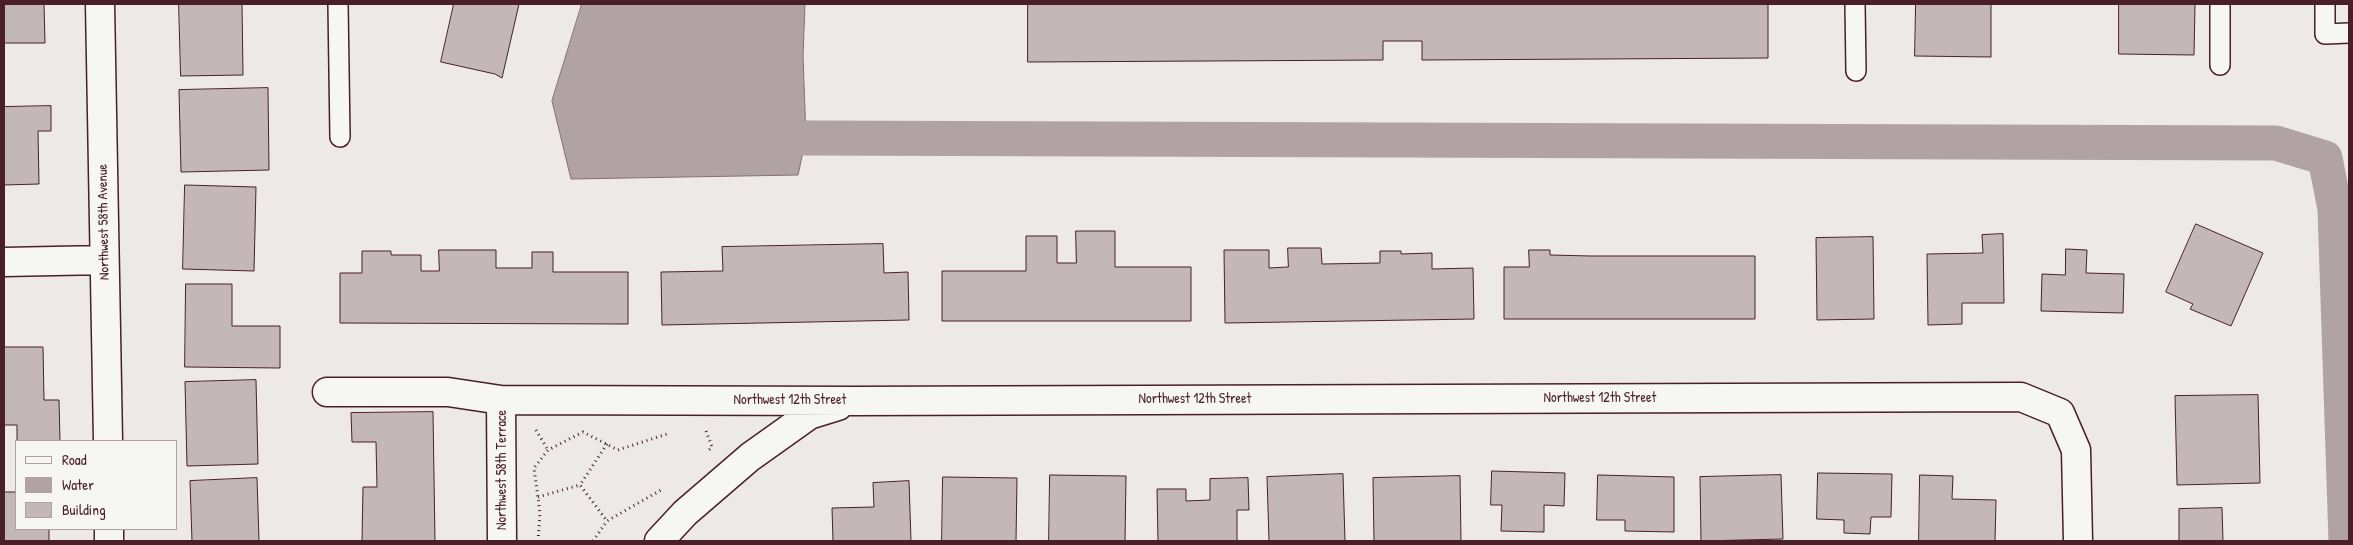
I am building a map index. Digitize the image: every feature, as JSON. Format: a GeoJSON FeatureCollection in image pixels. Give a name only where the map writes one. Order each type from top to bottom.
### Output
{"type":"FeatureCollection","features":[{"type":"Feature","properties":{"kind":"street","name":"Northwest 58th Avenue"},"geometry":{"type":"LineString","coordinates":[[100,4],[108,440]]}},
{"type":"Feature","properties":{"kind":"street"},"geometry":{"type":"LineString","coordinates":[[4,262],[104,260]]}},
{"type":"Feature","properties":{"kind":"street","name":"Northwest 12th Street"},"geometry":{"type":"LineString","coordinates":[[327,392],[448,392],[501,400],[854,401],[2021,397],[2060,413],[2076,450],[2078,541]]}},
{"type":"Feature","properties":{"kind":"street","name":"Northwest 58th Terrace"},"geometry":{"type":"LineString","coordinates":[[501,400],[502,541]]}},
{"type":"Feature","properties":{"kind":"street"},"geometry":{"type":"LineString","coordinates":[[659,541],[685,512],[750,457],[809,415],[854,401]]}},
{"type":"Feature","properties":{"kind":"lane"},"geometry":{"type":"LineString","coordinates":[[338,4],[340,137]]}},
{"type":"Feature","properties":{"kind":"lane"},"geometry":{"type":"LineString","coordinates":[[1855,4],[1856,71]]}},
{"type":"Feature","properties":{"kind":"lane"},"geometry":{"type":"LineString","coordinates":[[2220,4],[2220,65]]}},
{"type":"Feature","properties":{"kind":"lane"},"geometry":{"type":"LineString","coordinates":[[2325,4],[2326,34],[2349,34]]}},
{"type":"Feature","properties":{"kind":"path"},"geometry":{"type":"LineString","coordinates":[[533,426],[548,450]]}},
{"type":"Feature","properties":{"kind":"path"},"geometry":{"type":"LineString","coordinates":[[698,431],[706,431],[712,447],[706,453]]}},
{"type":"Feature","properties":{"kind":"path"},"geometry":{"type":"LineString","coordinates":[[538,541],[538,497],[534,468],[548,450],[584,432],[618,450],[663,434],[672,433]]}},
{"type":"Feature","properties":{"kind":"path"},"geometry":{"type":"LineString","coordinates":[[538,497],[580,485],[607,444]]}},
{"type":"Feature","properties":{"kind":"path"},"geometry":{"type":"LineString","coordinates":[[580,485],[607,521]]}},
{"type":"Feature","properties":{"kind":"path"},"geometry":{"type":"LineString","coordinates":[[593,541],[607,521],[666,488]]}},
{"type":"Feature","properties":{"kind":"water"},"geometry":{"type":"Polygon","coordinates":[[[582,4],[805,4],[803,56],[806,138],[798,175],[571,179],[552,101],[582,4]]]}},
{"type":"Feature","properties":{"kind":"building"},"geometry":{"type":"Polygon","coordinates":[[[4,4],[44,4],[45,43],[4,43],[4,4]]]}},
{"type":"Feature","properties":{"kind":"building"},"geometry":{"type":"Polygon","coordinates":[[[179,4],[242,4],[243,75],[181,76],[179,4]]]}},
{"type":"Feature","properties":{"kind":"building"},"geometry":{"type":"Polygon","coordinates":[[[454,4],[519,4],[502,78],[495,74],[441,62],[454,4]]]}},
{"type":"Feature","properties":{"kind":"building"},"geometry":{"type":"Polygon","coordinates":[[[1028,4],[1768,4],[1768,58],[1422,60],[1422,41],[1383,41],[1383,60],[1028,62],[1028,4]]]}},
{"type":"Feature","properties":{"kind":"building"},"geometry":{"type":"Polygon","coordinates":[[[1916,4],[1991,4],[1991,57],[1915,56],[1916,4]]]}},
{"type":"Feature","properties":{"kind":"building"},"geometry":{"type":"Polygon","coordinates":[[[2119,4],[2195,4],[2194,55],[2119,54],[2119,4]]]}},
{"type":"Feature","properties":{"kind":"building"},"geometry":{"type":"Polygon","coordinates":[[[268,88],[269,170],[181,172],[179,90],[268,88]]]}},
{"type":"Feature","properties":{"kind":"building"},"geometry":{"type":"Polygon","coordinates":[[[51,106],[51,131],[38,131],[39,184],[4,185],[4,107],[51,106]]]}},
{"type":"Feature","properties":{"kind":"building"},"geometry":{"type":"Polygon","coordinates":[[[185,185],[256,187],[254,271],[183,269],[185,185]]]}},
{"type":"Feature","properties":{"kind":"building"},"geometry":{"type":"Polygon","coordinates":[[[2196,224],[2263,253],[2231,326],[2190,309],[2193,304],[2166,292],[2196,224]]]}},
{"type":"Feature","properties":{"kind":"building"},"geometry":{"type":"Polygon","coordinates":[[[1076,231],[1115,231],[1115,267],[1191,267],[1191,321],[942,321],[942,271],[1026,271],[1026,236],[1057,236],[1057,263],[1076,263],[1076,231]]]}},
{"type":"Feature","properties":{"kind":"building"},"geometry":{"type":"Polygon","coordinates":[[[2003,234],[2004,303],[1962,303],[1962,324],[1928,325],[1927,254],[1983,253],[1982,235],[2003,234]]]}},
{"type":"Feature","properties":{"kind":"building"},"geometry":{"type":"Polygon","coordinates":[[[1873,237],[1874,319],[1817,320],[1816,238],[1873,237]]]}},
{"type":"Feature","properties":{"kind":"building"},"geometry":{"type":"Polygon","coordinates":[[[883,244],[884,273],[908,272],[909,320],[662,325],[661,272],[723,271],[722,247],[883,244]]]}},
{"type":"Feature","properties":{"kind":"building"},"geometry":{"type":"Polygon","coordinates":[[[1288,248],[1321,248],[1322,264],[1380,263],[1380,251],[1401,251],[1401,254],[1432,253],[1432,269],[1473,268],[1474,319],[1225,323],[1224,250],[1269,250],[1269,268],[1288,267],[1288,248]]]}},
{"type":"Feature","properties":{"kind":"building"},"geometry":{"type":"Polygon","coordinates":[[[2066,249],[2087,250],[2086,273],[2124,274],[2123,313],[2041,311],[2042,274],[2065,275],[2066,249]]]}},
{"type":"Feature","properties":{"kind":"building"},"geometry":{"type":"Polygon","coordinates":[[[439,250],[496,250],[496,268],[532,268],[532,252],[553,252],[553,272],[628,272],[628,324],[340,323],[340,273],[362,273],[362,251],[391,251],[391,255],[421,255],[421,271],[439,271],[439,250]]]}},
{"type":"Feature","properties":{"kind":"building"},"geometry":{"type":"Polygon","coordinates":[[[1529,250],[1550,250],[1550,255],[1755,256],[1755,319],[1504,319],[1504,267],[1529,267],[1529,250]]]}},
{"type":"Feature","properties":{"kind":"building"},"geometry":{"type":"Polygon","coordinates":[[[186,284],[232,284],[232,326],[280,326],[280,368],[185,367],[186,284]]]}},
{"type":"Feature","properties":{"kind":"building"},"geometry":{"type":"Polygon","coordinates":[[[4,347],[43,347],[44,400],[59,400],[60,440],[17,440],[17,425],[4,425],[4,347]]]}},
{"type":"Feature","properties":{"kind":"building"},"geometry":{"type":"Polygon","coordinates":[[[256,380],[258,464],[187,466],[185,382],[256,380]]]}},
{"type":"Feature","properties":{"kind":"building"},"geometry":{"type":"Polygon","coordinates":[[[2258,395],[2260,483],[2177,485],[2175,396],[2258,395]]]}},
{"type":"Feature","properties":{"kind":"building"},"geometry":{"type":"Polygon","coordinates":[[[433,412],[435,541],[362,541],[363,487],[377,487],[376,442],[352,442],[351,413],[433,412]]]}},
{"type":"Feature","properties":{"kind":"building"},"geometry":{"type":"Polygon","coordinates":[[[1492,471],[1565,473],[1564,506],[1544,505],[1544,532],[1501,531],[1502,505],[1491,505],[1492,471]]]}},
{"type":"Feature","properties":{"kind":"building"},"geometry":{"type":"Polygon","coordinates":[[[1818,473],[1892,474],[1891,517],[1871,517],[1870,534],[1844,533],[1844,520],[1817,519],[1818,473]]]}},
{"type":"Feature","properties":{"kind":"building"},"geometry":{"type":"Polygon","coordinates":[[[1343,474],[1345,541],[1269,541],[1267,477],[1343,474]]]}},
{"type":"Feature","properties":{"kind":"building"},"geometry":{"type":"Polygon","coordinates":[[[1050,475],[1126,476],[1125,541],[1049,541],[1050,475]]]}},
{"type":"Feature","properties":{"kind":"building"},"geometry":{"type":"Polygon","coordinates":[[[1598,475],[1674,477],[1674,532],[1625,531],[1625,520],[1597,520],[1598,475]]]}},
{"type":"Feature","properties":{"kind":"building"},"geometry":{"type":"Polygon","coordinates":[[[1781,475],[1783,539],[1701,541],[1700,477],[1781,475]]]}},
{"type":"Feature","properties":{"kind":"building"},"geometry":{"type":"Polygon","coordinates":[[[1920,475],[1953,476],[1952,499],[1996,500],[1995,541],[1919,541],[1920,475]]]}},
{"type":"Feature","properties":{"kind":"building"},"geometry":{"type":"Polygon","coordinates":[[[1460,476],[1461,541],[1374,541],[1373,478],[1460,476]]]}},
{"type":"Feature","properties":{"kind":"building"},"geometry":{"type":"Polygon","coordinates":[[[943,477],[1017,478],[1016,541],[942,541],[943,477]]]}},
{"type":"Feature","properties":{"kind":"building"},"geometry":{"type":"Polygon","coordinates":[[[257,478],[259,541],[192,541],[190,481],[257,478]]]}},
{"type":"Feature","properties":{"kind":"building"},"geometry":{"type":"Polygon","coordinates":[[[1248,478],[1249,510],[1237,510],[1237,541],[1158,541],[1157,489],[1186,489],[1186,501],[1210,500],[1210,479],[1248,478]]]}},
{"type":"Feature","properties":{"kind":"building"},"geometry":{"type":"Polygon","coordinates":[[[909,481],[911,541],[833,541],[832,508],[874,507],[873,483],[909,481]]]}},
{"type":"Feature","properties":{"kind":"building"},"geometry":{"type":"Polygon","coordinates":[[[4,492],[15,492],[15,530],[49,530],[49,541],[4,541],[4,492]]]}},
{"type":"Feature","properties":{"kind":"building"},"geometry":{"type":"Polygon","coordinates":[[[2222,508],[2223,541],[2179,541],[2179,509],[2222,508]]]}},
{"type":"Feature","properties":{"kind":"waterway"},"geometry":{"type":"LineString","coordinates":[[806,138],[2276,143],[2325,158],[2335,209],[2346,541]]}}]}
